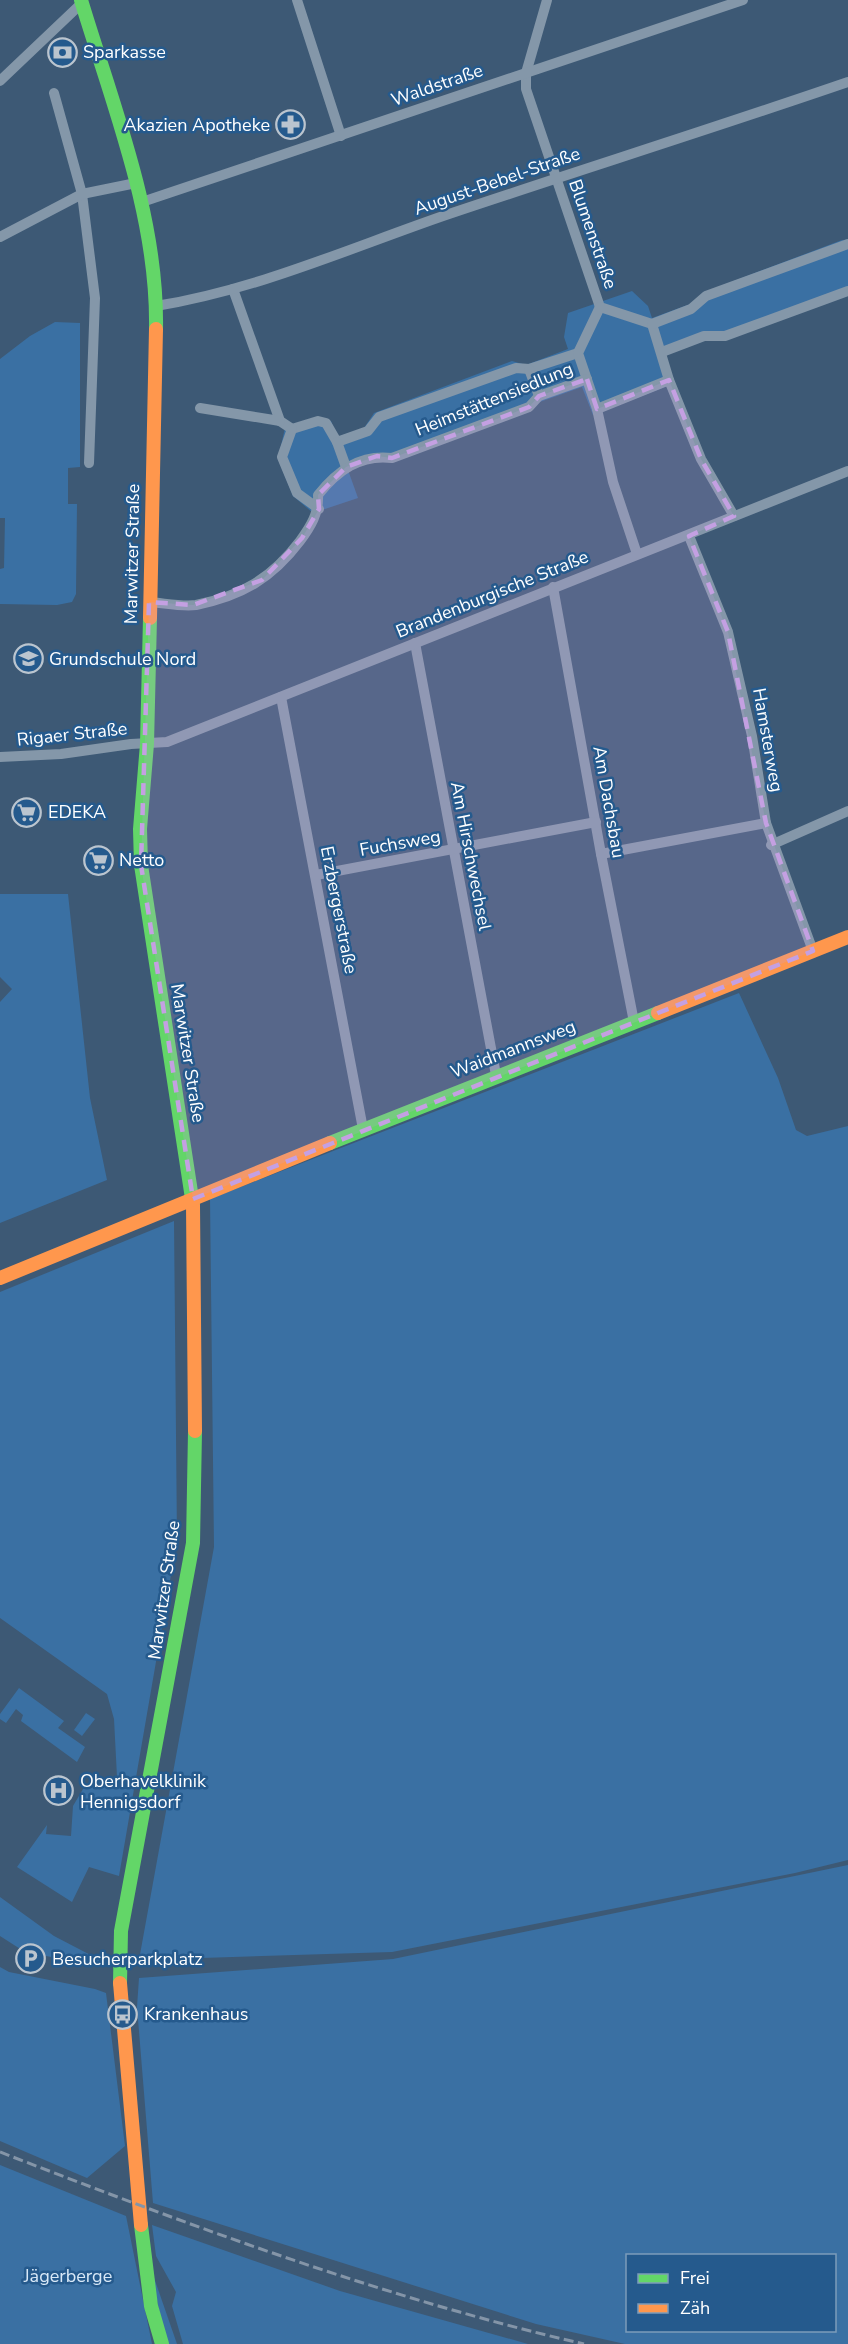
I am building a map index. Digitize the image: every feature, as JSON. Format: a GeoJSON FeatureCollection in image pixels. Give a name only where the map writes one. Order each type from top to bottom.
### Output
{"type":"FeatureCollection","features":[{"type":"Feature","properties":{"kind":"main road","name":"Marwitzer Straße"},"geometry":{"type":"LineString","coordinates":[[83,1],[142,202],[156,306],[147,744],[140,829],[141,865],[193,1198],[195,1483],[193,1543],[121,1931],[118,1968],[145,2262],[151,2306],[162,2344]]}},
{"type":"Feature","properties":{"kind":"main road","name":"Waidmannsweg"},"geometry":{"type":"LineString","coordinates":[[0,1278],[496,1075],[848,937]]}},
{"type":"Feature","properties":{"kind":"street"},"geometry":{"type":"LineString","coordinates":[[297,0],[341,136]]}},
{"type":"Feature","properties":{"kind":"street","name":"Blumenstraße"},"geometry":{"type":"LineString","coordinates":[[547,0],[526,73],[526,88],[600,307]]}},
{"type":"Feature","properties":{"kind":"street","name":"Waldstraße"},"geometry":{"type":"LineString","coordinates":[[142,202],[743,0]]}},
{"type":"Feature","properties":{"kind":"street"},"geometry":{"type":"LineString","coordinates":[[0,81],[83,1]]}},
{"type":"Feature","properties":{"kind":"street","name":"August-Bebel-Straße"},"geometry":{"type":"LineString","coordinates":[[156,306],[197,299],[233,289],[556,177],[848,82]]}},
{"type":"Feature","properties":{"kind":"street"},"geometry":{"type":"LineString","coordinates":[[54,93],[82,194],[96,298],[88,463]]}},
{"type":"Feature","properties":{"kind":"street"},"geometry":{"type":"LineString","coordinates":[[0,237],[82,194],[136,183]]}},
{"type":"Feature","properties":{"kind":"street"},"geometry":{"type":"LineString","coordinates":[[600,307],[652,324],[691,309],[706,296],[848,244]]}},
{"type":"Feature","properties":{"kind":"street"},"geometry":{"type":"LineString","coordinates":[[233,289],[280,421]]}},
{"type":"Feature","properties":{"kind":"street"},"geometry":{"type":"LineString","coordinates":[[662,352],[704,336],[725,336],[848,291]]}},
{"type":"Feature","properties":{"kind":"street","name":"Heimstättensiedlung"},"geometry":{"type":"LineString","coordinates":[[600,307],[578,353],[597,409],[613,482],[637,554]]}},
{"type":"Feature","properties":{"kind":"street"},"geometry":{"type":"LineString","coordinates":[[652,324],[669,380],[701,459],[734,516]]}},
{"type":"Feature","properties":{"kind":"street","name":"Heimstättensiedlung"},"geometry":{"type":"LineString","coordinates":[[337,442],[368,431],[379,417],[516,368],[529,369],[578,353]]}},
{"type":"Feature","properties":{"kind":"street"},"geometry":{"type":"LineString","coordinates":[[529,369],[539,396]]}},
{"type":"Feature","properties":{"kind":"street","name":"Heimstättensiedlung"},"geometry":{"type":"LineString","coordinates":[[149,602],[193,605],[227,596],[262,580],[273,573],[291,553],[319,509],[318,495],[334,475],[346,467],[377,456],[392,458],[529,407],[539,396],[587,380]]}},
{"type":"Feature","properties":{"kind":"street"},"geometry":{"type":"LineString","coordinates":[[597,409],[669,380]]}},
{"type":"Feature","properties":{"kind":"street"},"geometry":{"type":"LineString","coordinates":[[200,408],[280,421],[292,429]]}},
{"type":"Feature","properties":{"kind":"street"},"geometry":{"type":"LineString","coordinates":[[292,429],[318,421],[326,423],[337,442],[346,467]]}},
{"type":"Feature","properties":{"kind":"street"},"geometry":{"type":"LineString","coordinates":[[292,429],[282,457],[297,494],[319,509]]}},
{"type":"Feature","properties":{"kind":"street","name":"Brandenburgische Straße"},"geometry":{"type":"LineString","coordinates":[[147,744],[167,742],[183,736],[848,471]]}},
{"type":"Feature","properties":{"kind":"street","name":"Hamsterweg"},"geometry":{"type":"LineString","coordinates":[[689,536],[724,621],[738,664],[771,845],[813,951]]}},
{"type":"Feature","properties":{"kind":"street","name":"Am Dachsbau"},"geometry":{"type":"LineString","coordinates":[[553,587],[634,1022]]}},
{"type":"Feature","properties":{"kind":"street","name":"Am Hirschwechsel"},"geometry":{"type":"LineString","coordinates":[[415,643],[496,1075]]}},
{"type":"Feature","properties":{"kind":"street","name":"Erzbergerstraße"},"geometry":{"type":"LineString","coordinates":[[281,697],[363,1129]]}},
{"type":"Feature","properties":{"kind":"street","name":"Rigaer Straße"},"geometry":{"type":"LineString","coordinates":[[0,757],[61,754],[147,744]]}},
{"type":"Feature","properties":{"kind":"street"},"geometry":{"type":"LineString","coordinates":[[771,845],[848,811]]}},
{"type":"Feature","properties":{"kind":"street","name":"Fuchsweg"},"geometry":{"type":"LineString","coordinates":[[316,876],[596,822]]}},
{"type":"Feature","properties":{"kind":"street"},"geometry":{"type":"LineString","coordinates":[[601,854],[766,823]]}},
{"type":"Feature","properties":{"kind":"highlighted area"},"geometry":{"type":"Polygon","coordinates":[[[587,379],[597,409],[669,380],[701,459],[734,516],[689,536],[728,632],[766,823],[813,951],[193,1199],[141,865],[149,602],[193,605],[262,580],[302,538],[319,509],[318,495],[346,467],[377,456],[392,458],[529,407],[539,396],[587,379]]]}},
{"type":"Feature","properties":{"kind":"green space"},"geometry":{"type":"Polygon","coordinates":[[[842,240],[848,241],[848,295],[724,341],[706,340],[665,355],[675,383],[593,415],[582,387],[348,470],[358,498],[313,513],[293,496],[278,459],[285,428],[318,417],[331,421],[337,437],[364,428],[374,413],[512,361],[526,365],[568,349],[564,337],[568,313],[632,291],[648,306],[652,318],[693,303],[705,292],[842,240]]]}},
{"type":"Feature","properties":{"kind":"green space"},"geometry":{"type":"Polygon","coordinates":[[[55,322],[80,323],[80,467],[68,468],[68,504],[77,504],[76,594],[72,602],[57,605],[0,604],[0,569],[4,568],[5,518],[0,518],[0,359],[30,336],[55,322]]]}},
{"type":"Feature","properties":{"kind":"green space"},"geometry":{"type":"Polygon","coordinates":[[[0,894],[68,894],[90,1098],[107,1180],[0,1223],[0,1002],[12,989],[0,977],[0,894]]]}},
{"type":"Feature","properties":{"kind":"green space"},"geometry":{"type":"Polygon","coordinates":[[[739,993],[778,1078],[796,1130],[807,1136],[848,1126],[848,1860],[795,1873],[392,1952],[139,1960],[214,1547],[210,1199],[739,993]]]}},
{"type":"Feature","properties":{"kind":"green space"},"geometry":{"type":"Polygon","coordinates":[[[174,1221],[177,1540],[119,1876],[89,1867],[72,1902],[17,1867],[47,1825],[46,1834],[71,1836],[73,1806],[86,1784],[117,1777],[114,1719],[107,1694],[0,1618],[0,1292],[174,1221]]]}},
{"type":"Feature","properties":{"kind":"green space"},"geometry":{"type":"Polygon","coordinates":[[[19,1688],[64,1721],[58,1728],[85,1747],[77,1762],[21,1721],[23,1715],[16,1709],[6,1723],[0,1719],[0,1714],[19,1688]]]}},
{"type":"Feature","properties":{"kind":"green space"},"geometry":{"type":"Polygon","coordinates":[[[86,1713],[95,1719],[82,1736],[74,1730],[86,1713]]]}},
{"type":"Feature","properties":{"kind":"green space"},"geometry":{"type":"Polygon","coordinates":[[[848,1865],[848,2344],[625,2344],[536,2324],[153,2203],[137,2007],[139,1978],[393,1959],[848,1865]]]}},
{"type":"Feature","properties":{"kind":"green space"},"geometry":{"type":"Polygon","coordinates":[[[0,1897],[54,1936],[102,1961],[99,1966],[25,1952],[0,1936],[0,1897]]]}},
{"type":"Feature","properties":{"kind":"green space"},"geometry":{"type":"Polygon","coordinates":[[[0,1967],[9,1972],[106,1993],[125,2146],[87,2178],[0,2141],[0,1967]]]}},
{"type":"Feature","properties":{"kind":"green space","name":"Jägerberge"},"geometry":{"type":"Polygon","coordinates":[[[0,2165],[126,2216],[152,2344],[0,2344],[0,2165]]]}},
{"type":"Feature","properties":{"kind":"green space"},"geometry":{"type":"Polygon","coordinates":[[[152,2225],[340,2291],[528,2344],[183,2344],[172,2306],[176,2292],[156,2256],[152,2225]]]}},
{"type":"Feature","properties":{"kind":"green space"},"geometry":{"type":"Polygon","coordinates":[[[150,2266],[177,2344],[166,2344],[150,2266]]]}},
{"type":"Feature","properties":{"kind":"railway"},"geometry":{"type":"LineString","coordinates":[[0,2152],[144,2207],[362,2283],[509,2326],[584,2344]]}},
{"type":"Feature","properties":{"kind":"traffic: fast"},"geometry":{"type":"LineString","coordinates":[[81,0],[142,204],[155,287],[156,329]]}},
{"type":"Feature","properties":{"kind":"traffic: fast"},"geometry":{"type":"LineString","coordinates":[[150,618],[147,744],[140,829],[141,865],[193,1205]]}},
{"type":"Feature","properties":{"kind":"traffic: fast"},"geometry":{"type":"LineString","coordinates":[[330,1143],[658,1013]]}},
{"type":"Feature","properties":{"kind":"traffic: fast"},"geometry":{"type":"LineString","coordinates":[[120,1983],[121,1931],[193,1543],[195,1431]]}},
{"type":"Feature","properties":{"kind":"traffic: fast"},"geometry":{"type":"LineString","coordinates":[[141,2225],[151,2306],[162,2344]]}},
{"type":"Feature","properties":{"kind":"traffic: slow"},"geometry":{"type":"LineString","coordinates":[[150,618],[156,329]]}},
{"type":"Feature","properties":{"kind":"traffic: slow"},"geometry":{"type":"LineString","coordinates":[[658,1013],[848,937]]}},
{"type":"Feature","properties":{"kind":"traffic: slow"},"geometry":{"type":"LineString","coordinates":[[0,1278],[330,1143]]}},
{"type":"Feature","properties":{"kind":"traffic: slow"},"geometry":{"type":"LineString","coordinates":[[193,1205],[195,1431]]}},
{"type":"Feature","properties":{"kind":"traffic: slow"},"geometry":{"type":"LineString","coordinates":[[120,1983],[141,2225]]}},
{"type":"Feature","properties":{"kind":"place","name":"Sparkasse"},"geometry":{"type":"Point","coordinates":[62,52]}},
{"type":"Feature","properties":{"kind":"place","name":"Akazien Apotheke"},"geometry":{"type":"Point","coordinates":[291,125]}},
{"type":"Feature","properties":{"kind":"place","name":"Grundschule Nord"},"geometry":{"type":"Point","coordinates":[28,659]}},
{"type":"Feature","properties":{"kind":"place","name":"EDEKA"},"geometry":{"type":"Point","coordinates":[27,812]}},
{"type":"Feature","properties":{"kind":"place","name":"Netto"},"geometry":{"type":"Point","coordinates":[98,860]}},
{"type":"Feature","properties":{"kind":"place","name":"Oberhavelklinik Hennigsdorf"},"geometry":{"type":"Point","coordinates":[59,1791]}},
{"type":"Feature","properties":{"kind":"place","name":"Besucherparkplatz"},"geometry":{"type":"Point","coordinates":[31,1959]}},
{"type":"Feature","properties":{"kind":"place","name":"Krankenhaus"},"geometry":{"type":"Point","coordinates":[123,2014]}}]}
